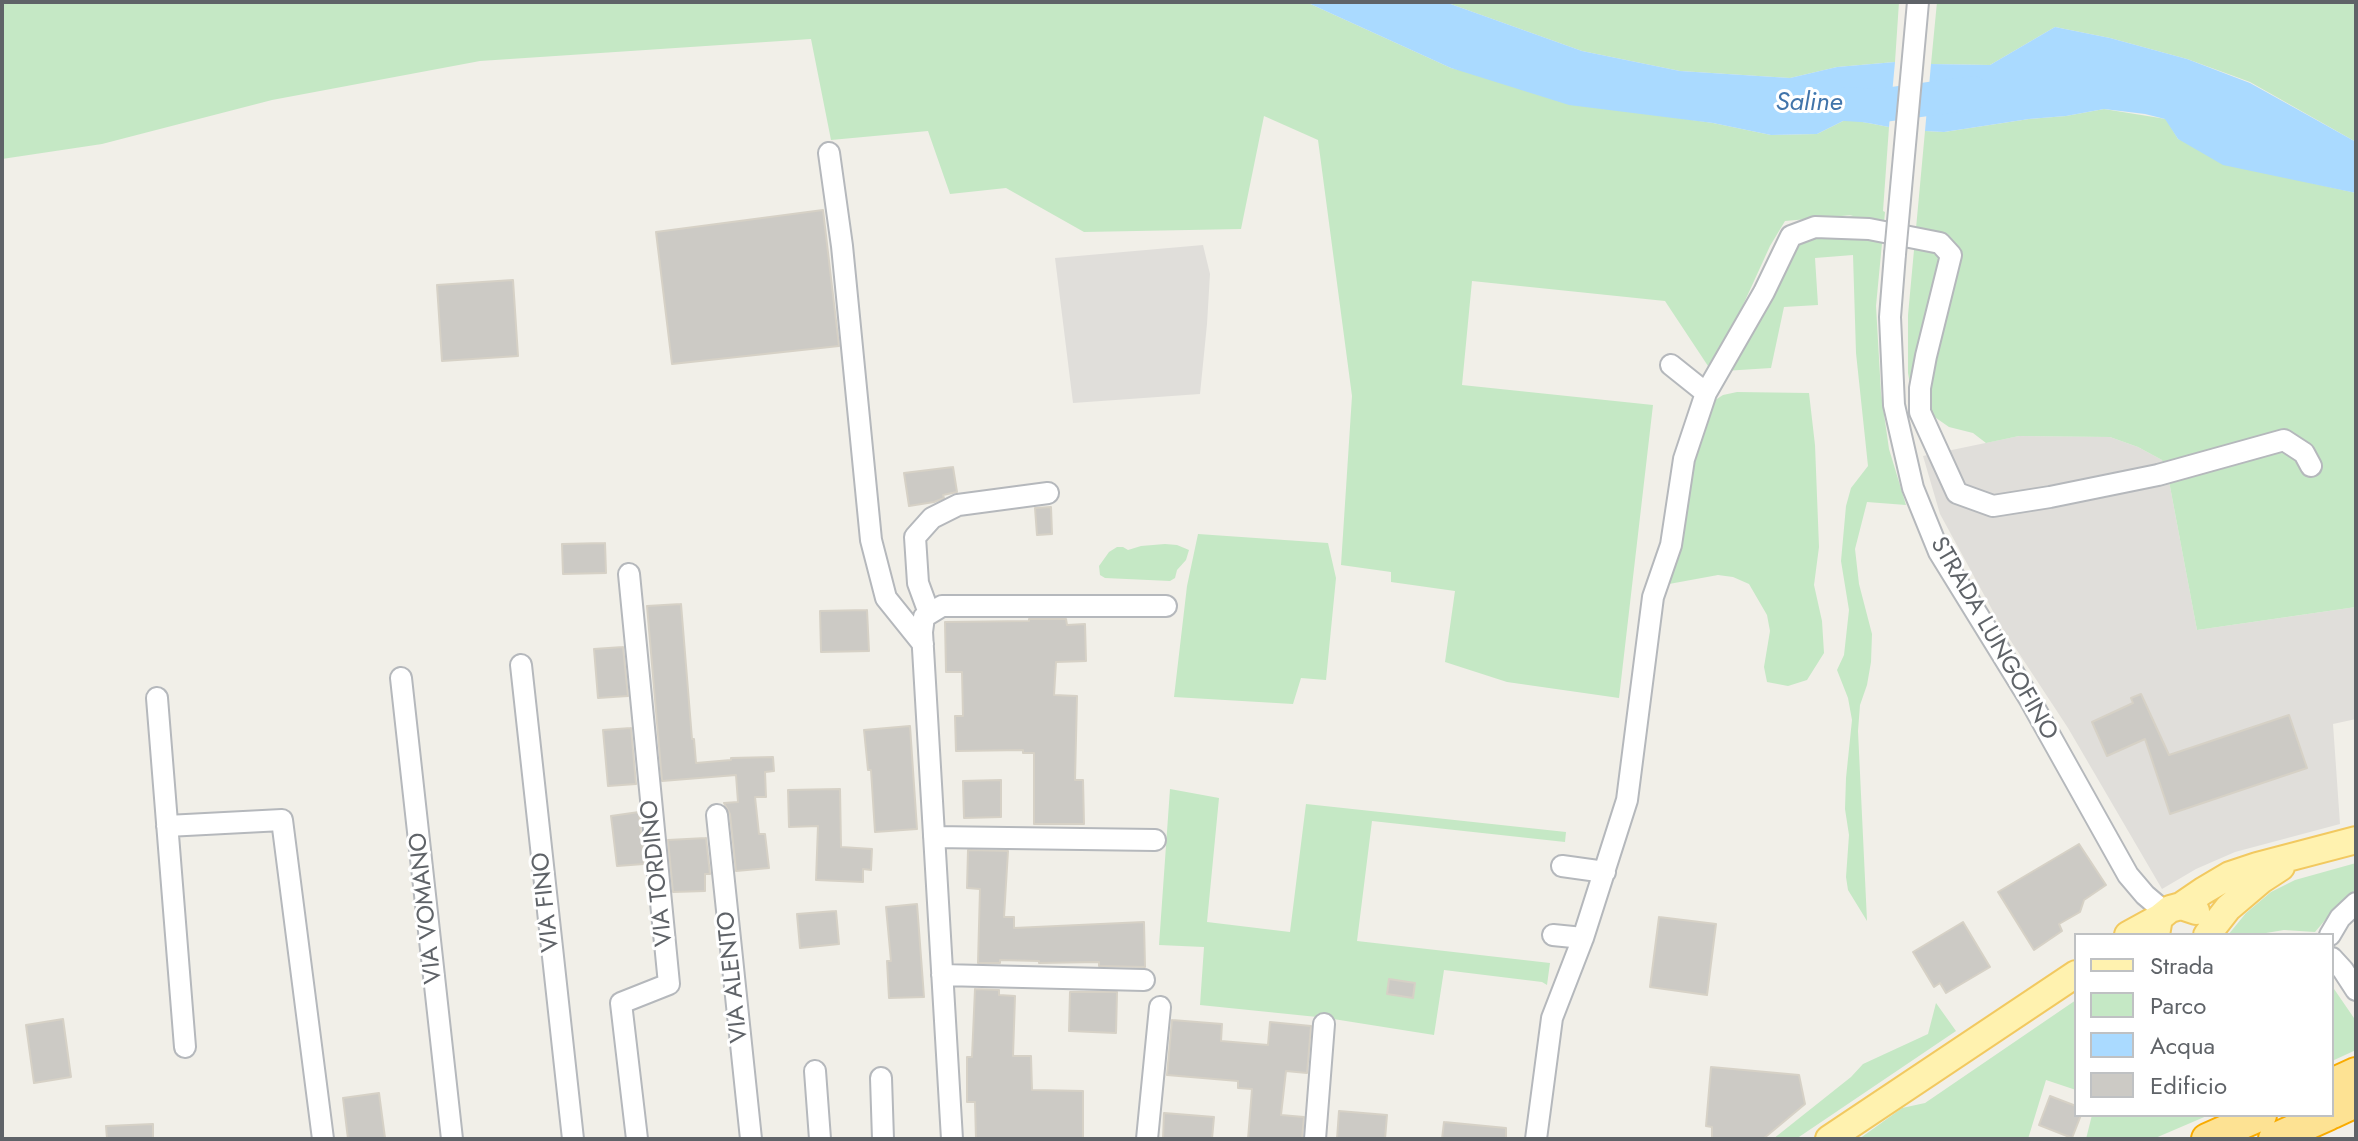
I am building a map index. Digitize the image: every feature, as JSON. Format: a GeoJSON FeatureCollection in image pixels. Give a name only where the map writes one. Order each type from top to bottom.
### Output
{"type":"FeatureCollection","features":[{"type":"Feature","properties":{"kind":"highway"},"geometry":{"type":"LineString","coordinates":[[2334,1083],[2356,1073]]}},
{"type":"Feature","properties":{"kind":"highway"},"geometry":{"type":"LineString","coordinates":[[2334,1112],[2356,1102]]}},
{"type":"Feature","properties":{"kind":"highway"},"geometry":{"type":"LineString","coordinates":[[2207,1139],[2256,1117]]}},
{"type":"Feature","properties":{"kind":"highway"},"geometry":{"type":"LineString","coordinates":[[2274,1139],[2323,1117]]}},
{"type":"Feature","properties":{"kind":"main road","name":"STRADA LUNGOFINO"},"geometry":{"type":"LineString","coordinates":[[2132,933],[2165,918],[2230,875],[2356,840]]}},
{"type":"Feature","properties":{"kind":"main road","name":"STRADA LUNGOFINO"},"geometry":{"type":"LineString","coordinates":[[2209,933],[2228,908],[2261,880],[2300,854]]}},
{"type":"Feature","properties":{"kind":"main road","name":"STRADA LUNGOFINO"},"geometry":{"type":"LineString","coordinates":[[2165,918],[2195,911],[2201,916],[2207,933]]}},
{"type":"Feature","properties":{"kind":"main road"},"geometry":{"type":"LineString","coordinates":[[1829,1139],[2074,975]]}},
{"type":"Feature","properties":{"kind":"street","name":"STRADA LUNGOFINO"},"geometry":{"type":"LineString","coordinates":[[1918,2],[1890,317],[1894,405],[1913,488],[1939,552],[2029,698],[2128,875],[2165,918]]}},
{"type":"Feature","properties":{"kind":"street"},"geometry":{"type":"LineString","coordinates":[[829,153],[871,540],[886,598],[923,644]]}},
{"type":"Feature","properties":{"kind":"street"},"geometry":{"type":"LineString","coordinates":[[1536,1139],[1552,1018],[1583,938],[1627,800],[1653,597],[1671,545],[1684,459],[1706,393],[1764,292],[1791,236],[1815,227],[1869,229],[1940,243],[1951,255],[1920,388],[1920,412],[1957,493],[1993,506],[2050,497],[2158,475],[2284,440],[2304,453],[2311,466]]}},
{"type":"Feature","properties":{"kind":"street"},"geometry":{"type":"LineString","coordinates":[[1671,365],[1706,393]]}},
{"type":"Feature","properties":{"kind":"street"},"geometry":{"type":"LineString","coordinates":[[1900,433],[1921,432],[1935,443]]}},
{"type":"Feature","properties":{"kind":"street"},"geometry":{"type":"LineString","coordinates":[[929,613],[918,583],[915,537],[932,518],[958,505],[1048,493]]}},
{"type":"Feature","properties":{"kind":"street","name":"VIA TORDINO"},"geometry":{"type":"LineString","coordinates":[[629,574],[669,984],[621,1003],[637,1139]]}},
{"type":"Feature","properties":{"kind":"street"},"geometry":{"type":"LineString","coordinates":[[952,1139],[923,644],[924,617],[942,606],[1166,606]]}},
{"type":"Feature","properties":{"kind":"street","name":"VIA FINO"},"geometry":{"type":"LineString","coordinates":[[521,665],[573,1139]]}},
{"type":"Feature","properties":{"kind":"street","name":"VIA VOMANO"},"geometry":{"type":"LineString","coordinates":[[401,678],[452,1139]]}},
{"type":"Feature","properties":{"kind":"street"},"geometry":{"type":"LineString","coordinates":[[157,698],[185,1047]]}},
{"type":"Feature","properties":{"kind":"street","name":"VIA ALENTO"},"geometry":{"type":"LineString","coordinates":[[717,815],[751,1139]]}},
{"type":"Feature","properties":{"kind":"street"},"geometry":{"type":"LineString","coordinates":[[167,826],[282,820],[323,1139]]}},
{"type":"Feature","properties":{"kind":"street"},"geometry":{"type":"LineString","coordinates":[[934,837],[1155,840]]}},
{"type":"Feature","properties":{"kind":"street"},"geometry":{"type":"LineString","coordinates":[[1562,866],[1605,872]]}},
{"type":"Feature","properties":{"kind":"street"},"geometry":{"type":"LineString","coordinates":[[2331,933],[2340,918],[2356,903]]}},
{"type":"Feature","properties":{"kind":"street"},"geometry":{"type":"LineString","coordinates":[[1553,935],[1583,938]]}},
{"type":"Feature","properties":{"kind":"street"},"geometry":{"type":"LineString","coordinates":[[2334,960],[2356,990]]}},
{"type":"Feature","properties":{"kind":"street"},"geometry":{"type":"LineString","coordinates":[[942,975],[1144,980]]}},
{"type":"Feature","properties":{"kind":"street"},"geometry":{"type":"LineString","coordinates":[[1147,1139],[1160,1007]]}},
{"type":"Feature","properties":{"kind":"street"},"geometry":{"type":"LineString","coordinates":[[1315,1139],[1324,1024]]}},
{"type":"Feature","properties":{"kind":"street"},"geometry":{"type":"LineString","coordinates":[[815,1071],[820,1139]]}},
{"type":"Feature","properties":{"kind":"street"},"geometry":{"type":"LineString","coordinates":[[881,1078],[883,1139]]}},
{"type":"Feature","properties":{"kind":"shaded area"},"geometry":{"type":"Polygon","coordinates":[[[1203,245],[1210,274],[1200,394],[1073,403],[1055,258],[1203,245]]]}},
{"type":"Feature","properties":{"kind":"shaded area"},"geometry":{"type":"Polygon","coordinates":[[[2019,436],[2110,437],[2162,460],[2169,481],[2197,630],[2356,607],[2356,719],[2333,724],[2340,824],[2235,852],[2196,869],[2162,889],[2068,728],[2001,626],[1940,514],[1923,456],[2019,436]]]}},
{"type":"Feature","properties":{"kind":"green space"},"geometry":{"type":"Polygon","coordinates":[[[2,2],[1306,2],[1451,68],[1652,114],[1771,135],[1817,134],[1847,119],[1889,127],[1876,306],[1881,393],[1889,449],[1906,505],[1867,502],[1855,549],[1859,584],[1872,634],[1871,662],[1860,705],[1858,731],[1867,921],[1848,890],[1846,877],[1849,835],[1845,809],[1846,778],[1852,720],[1848,698],[1837,670],[1844,655],[1849,610],[1841,561],[1846,506],[1851,488],[1868,466],[1856,353],[1853,255],[1815,258],[1818,305],[1784,307],[1771,368],[1724,371],[1788,248],[1814,231],[1850,237],[1847,217],[1853,215],[1785,221],[1738,316],[1708,366],[1665,301],[1472,281],[1462,385],[1653,405],[1619,698],[1507,682],[1445,662],[1455,591],[1391,582],[1391,572],[1341,565],[1352,396],[1318,140],[1264,116],[1241,229],[1084,232],[1006,188],[950,194],[928,131],[831,140],[811,39],[480,61],[272,100],[102,144],[2,159],[2,2]]]}},
{"type":"Feature","properties":{"kind":"green space"},"geometry":{"type":"Polygon","coordinates":[[[1445,2],[1899,2],[1895,62],[1837,67],[1790,78],[1680,71],[1582,51],[1445,2]]]}},
{"type":"Feature","properties":{"kind":"green space"},"geometry":{"type":"Polygon","coordinates":[[[1937,2],[2356,2],[2356,142],[2250,82],[2187,59],[2055,27],[1990,65],[1931,64],[1937,2]]]}},
{"type":"Feature","properties":{"kind":"green space"},"geometry":{"type":"Polygon","coordinates":[[[2104,109],[2166,119],[2178,139],[2307,182],[2356,193],[2356,607],[2197,630],[2169,481],[2162,460],[2110,437],[2019,436],[1986,443],[1973,433],[1949,427],[1913,402],[1908,373],[1908,315],[1925,131],[1944,132],[2104,109]]]}},
{"type":"Feature","properties":{"kind":"green space"},"geometry":{"type":"Polygon","coordinates":[[[1737,392],[1809,393],[1815,445],[1819,547],[1814,585],[1822,621],[1824,653],[1807,680],[1788,686],[1767,682],[1764,667],[1770,631],[1767,615],[1749,584],[1718,575],[1669,584],[1680,509],[1709,404],[1723,395],[1737,392]]]}},
{"type":"Feature","properties":{"kind":"green space"},"geometry":{"type":"Polygon","coordinates":[[[1198,534],[1328,543],[1336,578],[1326,680],[1301,678],[1293,704],[1174,697],[1187,586],[1198,534]]]}},
{"type":"Feature","properties":{"kind":"green space"},"geometry":{"type":"Polygon","coordinates":[[[1165,544],[1189,550],[1175,578],[1170,581],[1105,578],[1100,575],[1099,566],[1117,547],[1128,550],[1165,544]]]}},
{"type":"Feature","properties":{"kind":"green space"},"geometry":{"type":"Polygon","coordinates":[[[1170,789],[1219,798],[1207,922],[1290,932],[1306,804],[1566,832],[1565,842],[1372,821],[1357,941],[1550,963],[1547,985],[1444,970],[1434,1035],[1327,1018],[1200,1005],[1204,947],[1159,945],[1170,789]]]}},
{"type":"Feature","properties":{"kind":"green space"},"geometry":{"type":"Polygon","coordinates":[[[2356,863],[2356,889],[2315,932],[2230,933],[2246,913],[2271,892],[2295,880],[2356,863]]]}},
{"type":"Feature","properties":{"kind":"green space"},"geometry":{"type":"Polygon","coordinates":[[[2334,989],[2356,1021],[2356,1050],[2334,1060],[2334,989]]]}},
{"type":"Feature","properties":{"kind":"green space"},"geometry":{"type":"Polygon","coordinates":[[[2074,1001],[2074,1089],[2046,1080],[2028,1139],[1859,1139],[1902,1108],[1925,1103],[2074,1001]]]}},
{"type":"Feature","properties":{"kind":"green space"},"geometry":{"type":"Polygon","coordinates":[[[1936,1003],[1956,1031],[1796,1139],[1773,1139],[1863,1064],[1928,1034],[1936,1003]]]}},
{"type":"Feature","properties":{"kind":"green space"},"geometry":{"type":"Polygon","coordinates":[[[2092,1117],[2204,1117],[2153,1139],[2086,1139],[2092,1117]]]}},
{"type":"Feature","properties":{"kind":"water","name":"Saline"},"geometry":{"type":"Polygon","coordinates":[[[1306,2],[1445,2],[1582,51],[1680,71],[1790,78],[1837,67],[1895,62],[1889,127],[1847,119],[1817,134],[1771,135],[1713,123],[1569,105],[1451,68],[1306,2]]]}},
{"type":"Feature","properties":{"kind":"water"},"geometry":{"type":"Polygon","coordinates":[[[2055,27],[2187,59],[2250,83],[2356,142],[2356,193],[2223,165],[2178,139],[2165,119],[2145,114],[2104,109],[1944,132],[1925,131],[1931,64],[1990,65],[2055,27]]]}},
{"type":"Feature","properties":{"kind":"building"},"geometry":{"type":"Polygon","coordinates":[[[823,210],[839,346],[672,364],[656,232],[823,210]]]}},
{"type":"Feature","properties":{"kind":"building"},"geometry":{"type":"Polygon","coordinates":[[[513,280],[518,356],[442,361],[437,285],[513,280]]]}},
{"type":"Feature","properties":{"kind":"building"},"geometry":{"type":"Polygon","coordinates":[[[953,467],[957,492],[943,495],[944,498],[934,502],[909,506],[904,473],[953,467]]]}},
{"type":"Feature","properties":{"kind":"building"},"geometry":{"type":"Polygon","coordinates":[[[1051,507],[1052,534],[1037,535],[1035,508],[1051,507]]]}},
{"type":"Feature","properties":{"kind":"building"},"geometry":{"type":"Polygon","coordinates":[[[605,543],[606,573],[563,574],[562,544],[605,543]]]}},
{"type":"Feature","properties":{"kind":"building"},"geometry":{"type":"Polygon","coordinates":[[[681,604],[696,763],[773,757],[774,771],[765,772],[766,797],[755,797],[759,834],[765,834],[769,868],[736,871],[730,814],[724,803],[738,802],[736,775],[662,781],[647,606],[681,604]]]}},
{"type":"Feature","properties":{"kind":"building"},"geometry":{"type":"Polygon","coordinates":[[[867,610],[869,651],[821,652],[820,611],[867,610]]]}},
{"type":"Feature","properties":{"kind":"building"},"geometry":{"type":"Polygon","coordinates":[[[1066,619],[1067,625],[1085,624],[1086,661],[1056,662],[1054,695],[1077,696],[1075,780],[1083,780],[1084,824],[1034,824],[1034,753],[1023,753],[1023,750],[956,751],[955,716],[963,716],[962,672],[946,672],[945,622],[1066,619]]]}},
{"type":"Feature","properties":{"kind":"building"},"geometry":{"type":"Polygon","coordinates":[[[623,647],[628,696],[598,698],[594,649],[623,647]]]}},
{"type":"Feature","properties":{"kind":"building"},"geometry":{"type":"Polygon","coordinates":[[[2141,694],[2169,755],[2289,715],[2307,768],[2170,814],[2145,739],[2107,756],[2092,722],[2133,703],[2131,698],[2141,694]]]}},
{"type":"Feature","properties":{"kind":"building"},"geometry":{"type":"Polygon","coordinates":[[[910,726],[917,829],[875,832],[871,770],[868,770],[864,730],[910,726]]]}},
{"type":"Feature","properties":{"kind":"building"},"geometry":{"type":"Polygon","coordinates":[[[631,728],[636,784],[608,786],[603,730],[631,728]]]}},
{"type":"Feature","properties":{"kind":"building"},"geometry":{"type":"Polygon","coordinates":[[[1001,780],[1001,817],[964,818],[963,781],[1001,780]]]}},
{"type":"Feature","properties":{"kind":"building"},"geometry":{"type":"Polygon","coordinates":[[[840,789],[841,847],[872,849],[871,870],[863,869],[863,882],[816,880],[818,826],[789,827],[788,790],[840,789]]]}},
{"type":"Feature","properties":{"kind":"building"},"geometry":{"type":"Polygon","coordinates":[[[639,812],[644,864],[617,866],[611,816],[639,812]]]}},
{"type":"Feature","properties":{"kind":"building"},"geometry":{"type":"Polygon","coordinates":[[[706,838],[710,874],[705,874],[705,891],[673,892],[668,840],[706,838]]]}},
{"type":"Feature","properties":{"kind":"building"},"geometry":{"type":"Polygon","coordinates":[[[2079,844],[2106,885],[2084,900],[2080,912],[2059,924],[2062,931],[2034,950],[1998,892],[2079,844]]]}},
{"type":"Feature","properties":{"kind":"building"},"geometry":{"type":"Polygon","coordinates":[[[968,850],[1008,851],[1004,917],[1014,917],[1014,928],[1144,922],[1145,967],[1099,966],[1099,962],[1000,960],[1000,963],[978,963],[980,889],[967,888],[968,850]]]}},
{"type":"Feature","properties":{"kind":"building"},"geometry":{"type":"Polygon","coordinates":[[[917,904],[924,997],[889,998],[887,961],[891,961],[886,907],[917,904]]]}},
{"type":"Feature","properties":{"kind":"building"},"geometry":{"type":"Polygon","coordinates":[[[836,911],[839,944],[800,948],[797,914],[836,911]]]}},
{"type":"Feature","properties":{"kind":"building"},"geometry":{"type":"Polygon","coordinates":[[[1659,917],[1716,924],[1707,995],[1650,987],[1659,917]]]}},
{"type":"Feature","properties":{"kind":"building"},"geometry":{"type":"Polygon","coordinates":[[[1963,922],[1990,967],[1946,993],[1940,983],[1934,987],[1913,952],[1963,922]]]}},
{"type":"Feature","properties":{"kind":"building"},"geometry":{"type":"Polygon","coordinates":[[[1389,979],[1415,983],[1413,998],[1387,994],[1389,979]]]}},
{"type":"Feature","properties":{"kind":"building"},"geometry":{"type":"Polygon","coordinates":[[[975,989],[999,990],[999,995],[1015,996],[1013,1056],[1031,1056],[1032,1090],[1083,1091],[1083,1139],[976,1139],[975,1102],[967,1102],[967,1057],[972,1057],[975,989]]]}},
{"type":"Feature","properties":{"kind":"building"},"geometry":{"type":"Polygon","coordinates":[[[1070,992],[1117,992],[1116,1033],[1069,1031],[1070,992]]]}},
{"type":"Feature","properties":{"kind":"building"},"geometry":{"type":"Polygon","coordinates":[[[63,1019],[71,1077],[34,1083],[26,1025],[63,1019]]]}},
{"type":"Feature","properties":{"kind":"building"},"geometry":{"type":"Polygon","coordinates":[[[1172,1020],[1222,1024],[1221,1041],[1268,1045],[1270,1022],[1311,1026],[1307,1073],[1286,1071],[1281,1115],[1304,1117],[1302,1139],[1248,1139],[1252,1089],[1238,1088],[1238,1081],[1167,1075],[1172,1020]]]}},
{"type":"Feature","properties":{"kind":"building"},"geometry":{"type":"Polygon","coordinates":[[[1711,1067],[1799,1075],[1805,1104],[1763,1139],[1712,1139],[1712,1127],[1706,1126],[1711,1067]]]}},
{"type":"Feature","properties":{"kind":"building"},"geometry":{"type":"Polygon","coordinates":[[[379,1093],[385,1138],[348,1139],[343,1098],[379,1093]]]}},
{"type":"Feature","properties":{"kind":"building"},"geometry":{"type":"Polygon","coordinates":[[[2050,1096],[2074,1105],[2074,1117],[2080,1117],[2072,1138],[2039,1125],[2050,1096]]]}},
{"type":"Feature","properties":{"kind":"building"},"geometry":{"type":"Polygon","coordinates":[[[1339,1111],[1387,1115],[1385,1139],[1337,1139],[1339,1111]]]}},
{"type":"Feature","properties":{"kind":"building"},"geometry":{"type":"Polygon","coordinates":[[[1164,1113],[1214,1117],[1212,1139],[1163,1139],[1164,1113]]]}},
{"type":"Feature","properties":{"kind":"building"},"geometry":{"type":"Polygon","coordinates":[[[1444,1122],[1506,1128],[1506,1139],[1442,1139],[1444,1122]]]}},
{"type":"Feature","properties":{"kind":"building"},"geometry":{"type":"Polygon","coordinates":[[[153,1124],[153,1139],[107,1139],[106,1126],[153,1124]]]}},
{"type":"Feature","properties":{"kind":"waterway","name":"Saline"},"geometry":{"type":"LineString","coordinates":[[1846,104],[1877,106],[1972,93]]}}]}
